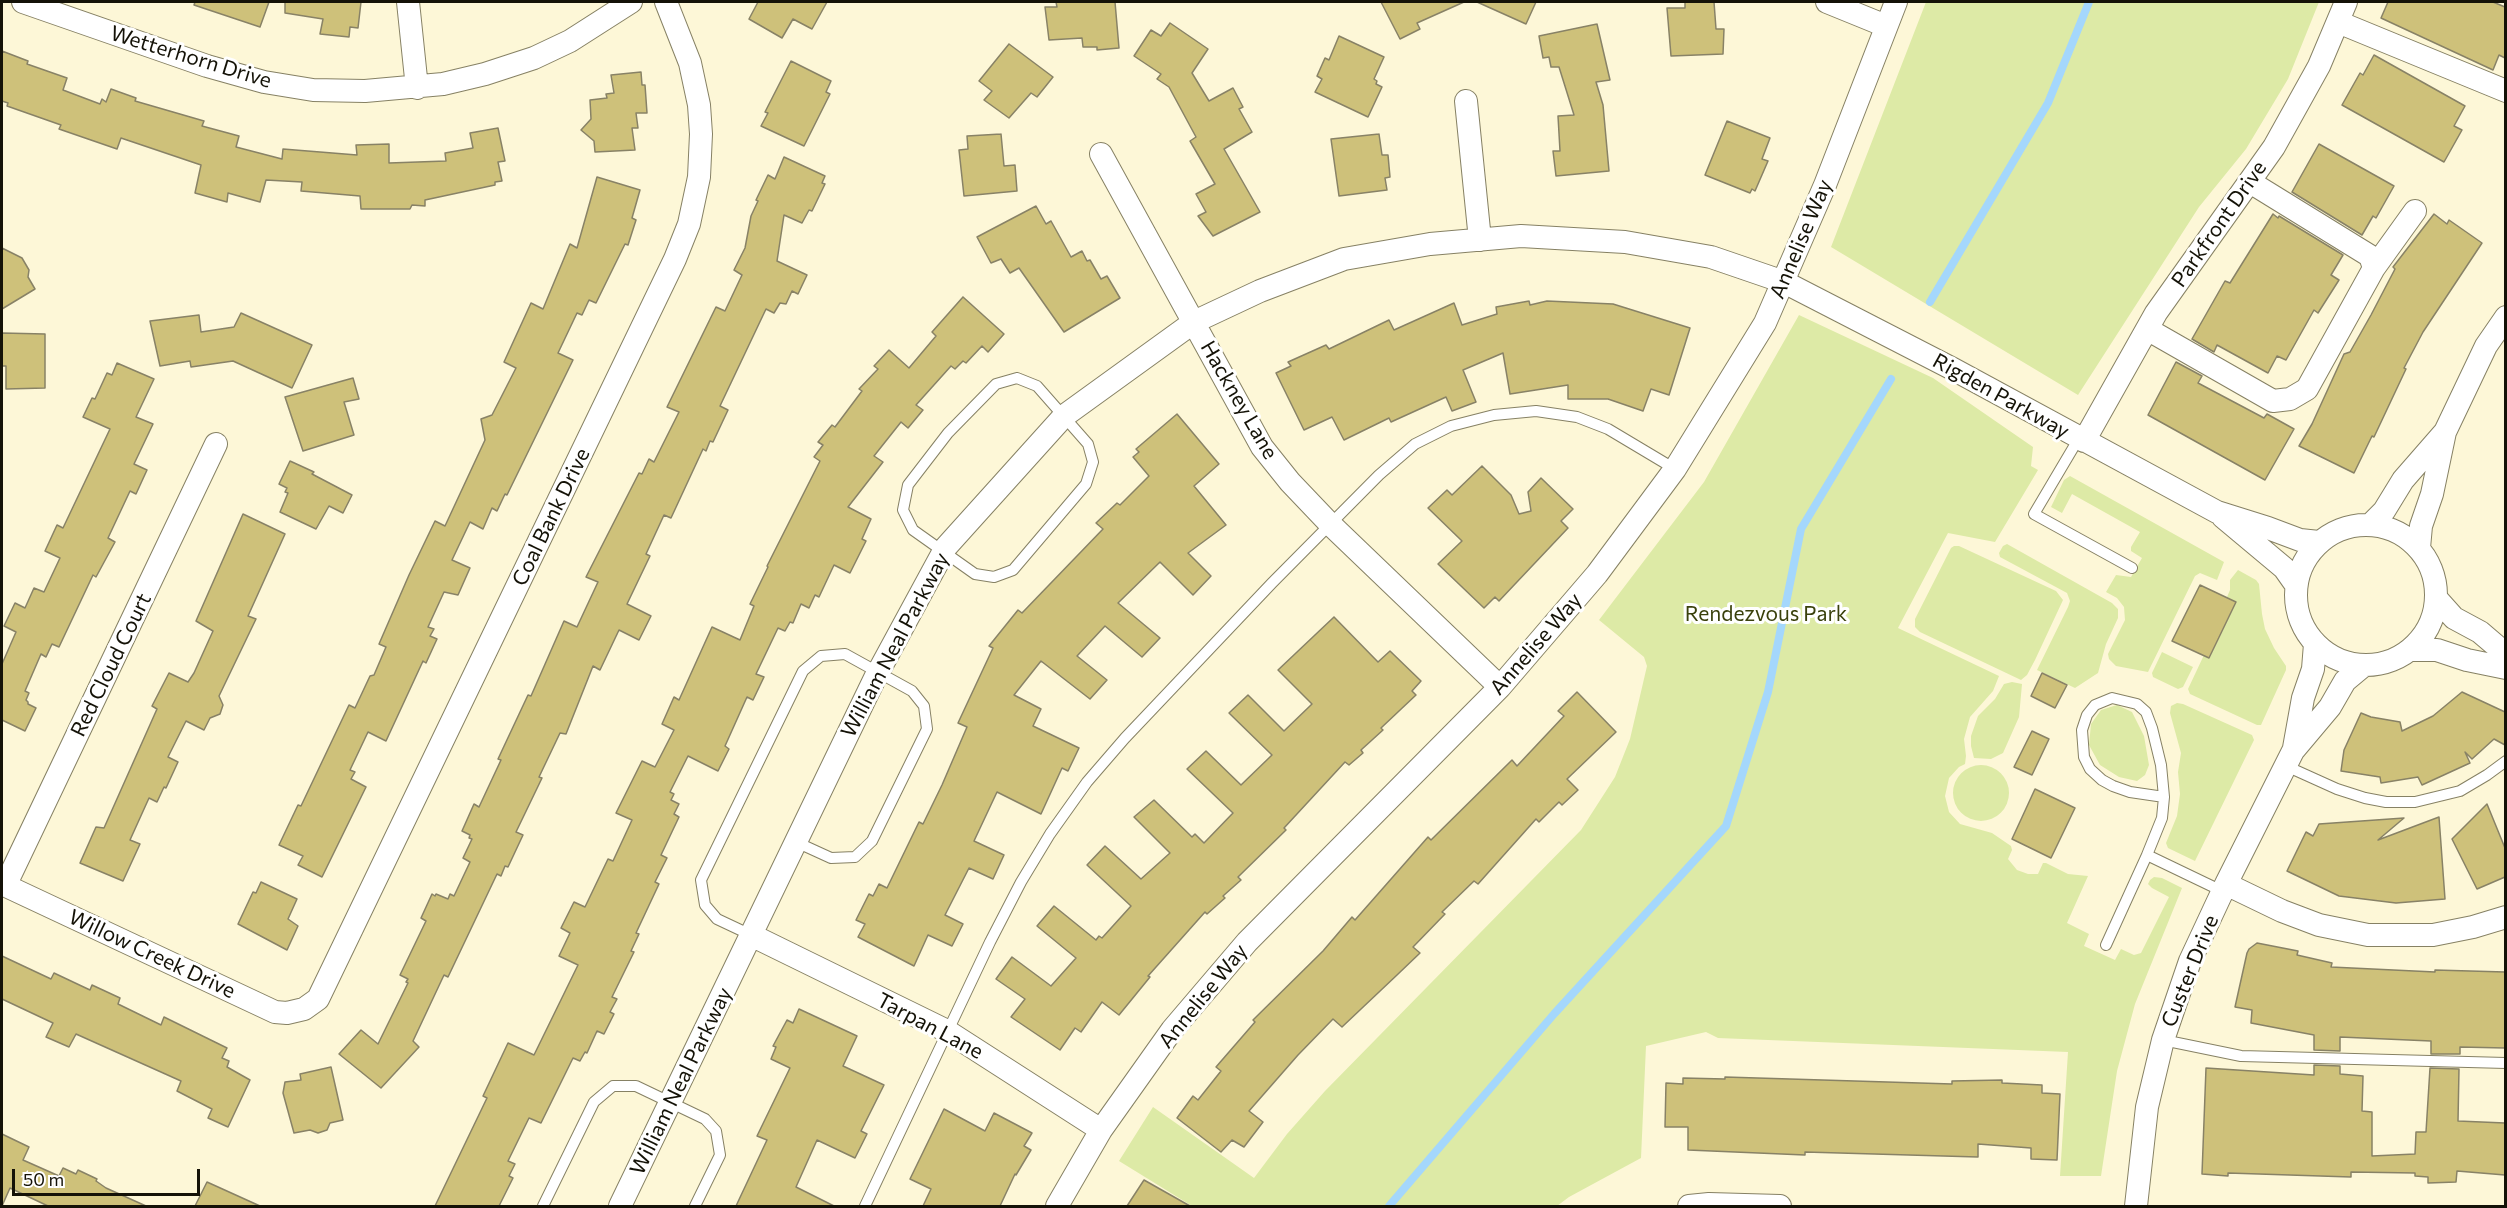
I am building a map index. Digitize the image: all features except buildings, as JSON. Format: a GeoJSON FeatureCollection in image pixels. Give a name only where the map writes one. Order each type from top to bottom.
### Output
{"type":"FeatureCollection","features":[{"type":"Feature","properties":{"kind":"street","name":"Wetterhorn Drive"},"geometry":{"type":"LineString","coordinates":[[23,2],[207,66],[264,82],[313,90],[365,91],[417,88],[485,74],[534,58],[570,41],[631,2]]}},
{"type":"Feature","properties":{"kind":"street"},"geometry":{"type":"LineString","coordinates":[[408,2],[417,88]]}},
{"type":"Feature","properties":{"kind":"street","name":"Coal Bank Drive"},"geometry":{"type":"LineString","coordinates":[[304,1009],[318,999],[326,984],[675,259],[689,224],[699,177],[701,134],[699,105],[690,63],[666,2]]}},
{"type":"Feature","properties":{"kind":"street"},"geometry":{"type":"LineString","coordinates":[[1827,2],[1886,26]]}},
{"type":"Feature","properties":{"kind":"street","name":"Annelise Way"},"geometry":{"type":"LineString","coordinates":[[1057,1206],[1101,1130],[1172,1030],[1246,942],[1500,687],[1597,574],[1675,469],[1765,324],[1825,185],[1896,2]]}},
{"type":"Feature","properties":{"kind":"street"},"geometry":{"type":"LineString","coordinates":[[2342,12],[2505,91]]}},
{"type":"Feature","properties":{"kind":"street","name":"Parkfront Drive"},"geometry":{"type":"LineString","coordinates":[[2081,440],[2156,313],[2250,182],[2297,106],[2342,12]]}},
{"type":"Feature","properties":{"kind":"street"},"geometry":{"type":"LineString","coordinates":[[1466,101],[1480,240]]}},
{"type":"Feature","properties":{"kind":"street","name":"Hackney Lane"},"geometry":{"type":"LineString","coordinates":[[1101,154],[1262,447],[1290,482],[1330,524],[1500,687]]}},
{"type":"Feature","properties":{"kind":"street"},"geometry":{"type":"LineString","coordinates":[[2250,182],[2370,255],[2373,268]]}},
{"type":"Feature","properties":{"kind":"street"},"geometry":{"type":"LineString","coordinates":[[2147,329],[2273,401],[2290,399],[2307,389],[2373,268],[2415,212]]}},
{"type":"Feature","properties":{"kind":"street","name":"William Neal Parkway"},"geometry":{"type":"LineString","coordinates":[[620,1206],[878,672],[944,552],[1064,416],[1194,322],[1260,291],[1344,259],[1430,244],[1521,236],[1625,242],[1711,257],[1784,282]]}},
{"type":"Feature","properties":{"kind":"street","name":"Rigden Parkway"},"geometry":{"type":"LineString","coordinates":[[1784,282],[1953,369],[2217,512],[2300,540],[2319,542]]}},
{"type":"Feature","properties":{"kind":"street"},"geometry":{"type":"LineString","coordinates":[[2419,548],[2421,526],[2432,495],[2445,432],[2486,346],[2505,317]]}},
{"type":"Feature","properties":{"kind":"street"},"geometry":{"type":"LineString","coordinates":[[2371,524],[2385,511],[2403,480],[2445,432]]}},
{"type":"Feature","properties":{"kind":"street","name":"Red Cloud Court"},"geometry":{"type":"LineString","coordinates":[[3,885],[216,444]]}},
{"type":"Feature","properties":{"kind":"street","name":"Rigden Parkway"},"geometry":{"type":"LineString","coordinates":[[2217,512],[2284,568],[2296,585]]}},
{"type":"Feature","properties":{"kind":"street"},"geometry":{"type":"LineString","coordinates":[[2371,524],[2389,528],[2405,536],[2419,548],[2433,572],[2437,599],[2424,635],[2411,650],[2396,659],[2362,666],[2329,655],[2315,644],[2303,627],[2297,606],[2296,585],[2308,555],[2319,542],[2335,532],[2352,526],[2371,524]]}},
{"type":"Feature","properties":{"kind":"street"},"geometry":{"type":"LineString","coordinates":[[2437,599],[2454,618],[2480,632],[2505,654]]}},
{"type":"Feature","properties":{"kind":"street","name":"Custer Drive"},"geometry":{"type":"LineString","coordinates":[[2290,758],[2303,698],[2313,669],[2315,644]]}},
{"type":"Feature","properties":{"kind":"street"},"geometry":{"type":"LineString","coordinates":[[2411,650],[2437,650],[2467,660],[2505,668]]}},
{"type":"Feature","properties":{"kind":"street","name":"Custer Drive"},"geometry":{"type":"LineString","coordinates":[[2136,1206],[2147,1107],[2163,1040],[2190,961],[2290,758],[2330,706],[2345,681],[2362,666]]}},
{"type":"Feature","properties":{"kind":"street","name":"Willow Creek Drive"},"geometry":{"type":"LineString","coordinates":[[3,885],[275,1012],[287,1013],[304,1009]]}},
{"type":"Feature","properties":{"kind":"street"},"geometry":{"type":"LineString","coordinates":[[2224,888],[2319,925],[2368,935],[2433,935],[2473,927],[2505,916]]}},
{"type":"Feature","properties":{"kind":"street","name":"Tarpan Lane"},"geometry":{"type":"LineString","coordinates":[[751,935],[947,1031],[1101,1130]]}},
{"type":"Feature","properties":{"kind":"street"},"geometry":{"type":"LineString","coordinates":[[1689,1206],[1709,1204],[1779,1206]]}},
{"type":"Feature","properties":{"kind":"lane"},"geometry":{"type":"LineString","coordinates":[[1017,378],[1037,386],[1064,416],[1088,444],[1093,462],[1086,484],[1013,570],[994,577],[975,574],[913,530],[903,510],[908,485],[948,433],[996,384],[1017,378]]}},
{"type":"Feature","properties":{"kind":"lane"},"geometry":{"type":"LineString","coordinates":[[865,1206],[1020,882],[1087,782],[1125,738],[1330,524],[1415,444],[1451,426],[1494,415],[1536,411],[1577,417],[1608,429],[1675,469]]}},
{"type":"Feature","properties":{"kind":"lane"},"geometry":{"type":"LineString","coordinates":[[2081,440],[2034,514],[2132,568]]}},
{"type":"Feature","properties":{"kind":"lane"},"geometry":{"type":"LineString","coordinates":[[751,935],[717,919],[705,905],[701,879],[803,670],[821,656],[845,654],[912,692],[924,706],[927,729],[873,841],[855,857],[831,858],[796,842]]}},
{"type":"Feature","properties":{"kind":"lane"},"geometry":{"type":"LineString","coordinates":[[2106,945],[2148,855],[2162,818],[2163,796],[2161,765],[2146,712],[2137,704],[2112,698],[2095,705],[2087,715],[2082,730],[2084,757],[2090,769],[2113,786],[2130,792],[2163,796]]}},
{"type":"Feature","properties":{"kind":"lane"},"geometry":{"type":"LineString","coordinates":[[2290,758],[2365,798],[2386,802],[2415,802],[2460,791],[2505,761]]}},
{"type":"Feature","properties":{"kind":"lane"},"geometry":{"type":"LineString","coordinates":[[2148,855],[2224,888]]}},
{"type":"Feature","properties":{"kind":"lane"},"geometry":{"type":"LineString","coordinates":[[2163,1040],[2241,1056],[2505,1063]]}},
{"type":"Feature","properties":{"kind":"lane"},"geometry":{"type":"LineString","coordinates":[[543,1206],[594,1102],[613,1086],[636,1086],[705,1119],[716,1131],[720,1155],[695,1206]]}},
{"type":"Feature","properties":{"kind":"green space"},"geometry":{"type":"Polygon","coordinates":[[[1926,2],[2319,2],[2288,79],[2246,149],[2199,207],[2078,395],[1831,247],[1926,2]]]}},
{"type":"Feature","properties":{"kind":"green space","name":"Rendezvous Park"},"geometry":{"type":"Polygon","coordinates":[[[1799,315],[1933,378],[2033,447],[2031,466],[2038,470],[1995,542],[1948,533],[1898,628],[1999,676],[1993,691],[1970,717],[1964,739],[1965,764],[1949,778],[1945,796],[1949,812],[1960,824],[1992,833],[2011,846],[2012,850],[2008,859],[2017,870],[2028,874],[2038,874],[2043,863],[2046,863],[2068,874],[2088,876],[2067,923],[2089,934],[2084,946],[2115,960],[2121,949],[2134,955],[2141,953],[2169,897],[2152,888],[2148,884],[2150,880],[2154,877],[2162,878],[2182,888],[2135,1004],[2117,1071],[2101,1176],[2060,1176],[2068,1052],[1718,1038],[1706,1032],[1646,1046],[1641,1158],[1569,1197],[1557,1206],[1192,1206],[1119,1161],[1153,1107],[1254,1178],[1287,1134],[1325,1091],[1581,830],[1615,777],[1630,739],[1647,666],[1644,657],[1599,620],[1704,482],[1799,315]]]}},
{"type":"Feature","properties":{"kind":"green space"},"geometry":{"type":"Polygon","coordinates":[[[2070,476],[2224,562],[2217,580],[2200,573],[2195,576],[2148,672],[2116,666],[2109,659],[2108,654],[2125,620],[2124,607],[2117,598],[2106,592],[2116,575],[2131,577],[2142,558],[2131,551],[2140,532],[2072,494],[2062,513],[2051,507],[2064,480],[2070,476]]]}},
{"type":"Feature","properties":{"kind":"green space"},"geometry":{"type":"Polygon","coordinates":[[[2007,544],[2112,603],[2118,609],[2118,618],[2106,644],[2098,673],[2075,688],[2037,670],[2068,607],[2070,601],[2067,593],[2000,557],[1999,553],[2007,544]]]}},
{"type":"Feature","properties":{"kind":"green space"},"geometry":{"type":"Polygon","coordinates":[[[1954,546],[1959,546],[2056,591],[2063,600],[2035,660],[2027,675],[2021,680],[1920,632],[1915,627],[1915,619],[1954,546]]]}},
{"type":"Feature","properties":{"kind":"green space"},"geometry":{"type":"Polygon","coordinates":[[[2238,570],[2259,584],[2265,629],[2286,666],[2261,725],[2190,694],[2188,689],[2204,655],[2210,657],[2236,602],[2227,597],[2230,580],[2238,570]]]}},
{"type":"Feature","properties":{"kind":"green space"},"geometry":{"type":"Polygon","coordinates":[[[2162,652],[2193,667],[2183,687],[2178,689],[2153,677],[2152,673],[2162,652]]]}},
{"type":"Feature","properties":{"kind":"green space"},"geometry":{"type":"Polygon","coordinates":[[[2012,682],[2022,684],[2019,717],[2003,753],[1991,759],[1974,758],[1971,736],[1978,716],[1995,699],[2004,684],[2012,682]]]}},
{"type":"Feature","properties":{"kind":"green space"},"geometry":{"type":"Polygon","coordinates":[[[2177,703],[2252,735],[2254,740],[2195,861],[2168,848],[2166,843],[2177,816],[2180,794],[2178,772],[2181,753],[2170,713],[2171,706],[2177,703]]]}},
{"type":"Feature","properties":{"kind":"green space"},"geometry":{"type":"Polygon","coordinates":[[[2117,705],[2132,712],[2144,736],[2149,765],[2145,775],[2137,781],[2119,777],[2100,765],[2089,745],[2091,724],[2101,710],[2117,705]]]}},
{"type":"Feature","properties":{"kind":"green space"},"geometry":{"type":"Polygon","coordinates":[[[1981,765],[1992,767],[2001,773],[2007,782],[2009,793],[2007,804],[2001,813],[1992,819],[1981,821],[1970,819],[1961,813],[1955,804],[1953,793],[1955,782],[1961,773],[1970,767],[1981,765]]]}},
{"type":"Feature","properties":{"kind":"waterway"},"geometry":{"type":"LineString","coordinates":[[1930,302],[2048,103],[2089,2]]}},
{"type":"Feature","properties":{"kind":"waterway"},"geometry":{"type":"LineString","coordinates":[[1389,1206],[1554,1014],[1726,826],[1768,692],[1801,529],[1891,379]]}}]}
